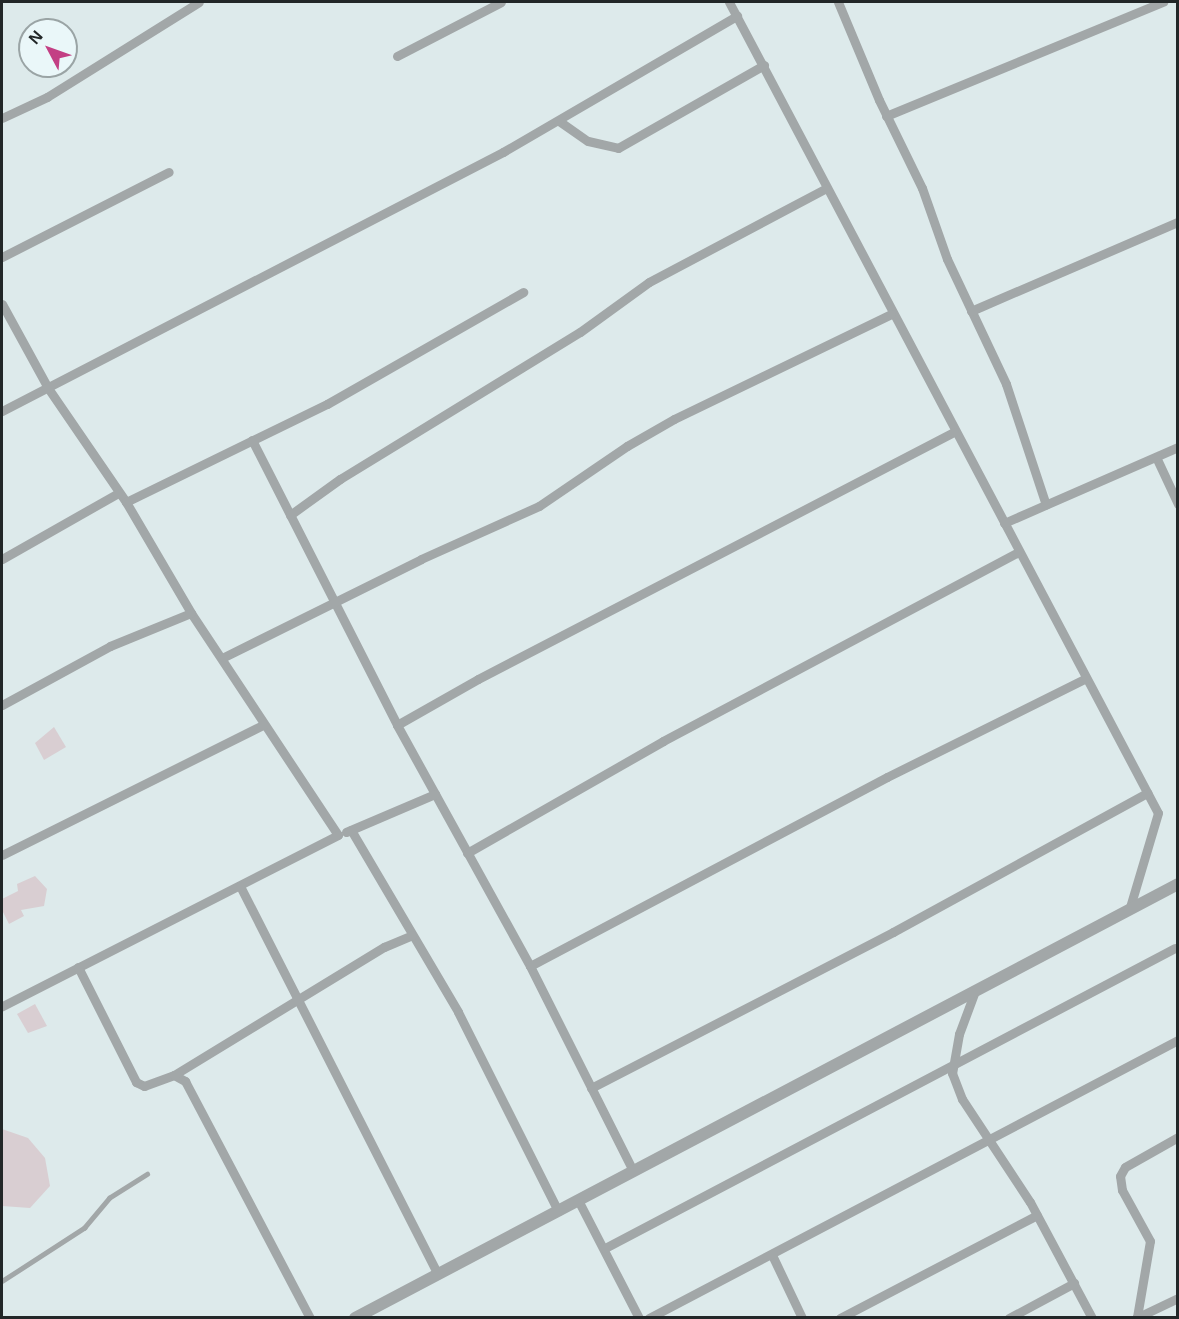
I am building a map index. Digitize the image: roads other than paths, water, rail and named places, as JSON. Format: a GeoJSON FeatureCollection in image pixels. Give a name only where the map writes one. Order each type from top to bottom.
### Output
{"type":"FeatureCollection","features":[{"type":"Feature","properties":{"kind":"street"},"geometry":{"type":"LineString","coordinates":[[2,118],[47,97],[199,2]]}},
{"type":"Feature","properties":{"kind":"street"},"geometry":{"type":"LineString","coordinates":[[397,57],[501,2]]}},
{"type":"Feature","properties":{"kind":"street"},"geometry":{"type":"LineString","coordinates":[[729,2],[764,65],[825,189],[891,314],[1158,813],[1130,907]]}},
{"type":"Feature","properties":{"kind":"street"},"geometry":{"type":"LineString","coordinates":[[838,2],[886,116],[921,188],[971,311],[1006,384],[1046,505]]}},
{"type":"Feature","properties":{"kind":"street"},"geometry":{"type":"LineString","coordinates":[[886,116],[1163,2]]}},
{"type":"Feature","properties":{"kind":"street"},"geometry":{"type":"LineString","coordinates":[[2,411],[559,121],[737,16]]}},
{"type":"Feature","properties":{"kind":"street"},"geometry":{"type":"LineString","coordinates":[[559,121],[588,141],[618,148],[764,65]]}},
{"type":"Feature","properties":{"kind":"street"},"geometry":{"type":"LineString","coordinates":[[2,257],[169,172]]}},
{"type":"Feature","properties":{"kind":"street"},"geometry":{"type":"LineString","coordinates":[[290,515],[340,479],[562,344],[649,282],[825,189]]}},
{"type":"Feature","properties":{"kind":"street"},"geometry":{"type":"LineString","coordinates":[[971,311],[1178,222]]}},
{"type":"Feature","properties":{"kind":"street"},"geometry":{"type":"LineString","coordinates":[[126,502],[327,404],[523,292]]}},
{"type":"Feature","properties":{"kind":"street"},"geometry":{"type":"LineString","coordinates":[[2,304],[48,388],[126,502],[191,613],[224,657],[263,725],[338,835]]}},
{"type":"Feature","properties":{"kind":"street"},"geometry":{"type":"LineString","coordinates":[[224,657],[421,559],[539,506],[627,446],[674,419],[891,314]]}},
{"type":"Feature","properties":{"kind":"street"},"geometry":{"type":"LineString","coordinates":[[397,725],[478,679],[954,432]]}},
{"type":"Feature","properties":{"kind":"street"},"geometry":{"type":"LineString","coordinates":[[252,440],[397,725],[530,966],[633,1171]]}},
{"type":"Feature","properties":{"kind":"street"},"geometry":{"type":"LineString","coordinates":[[1004,523],[1178,447]]}},
{"type":"Feature","properties":{"kind":"street"},"geometry":{"type":"LineString","coordinates":[[1156,457],[1178,504]]}},
{"type":"Feature","properties":{"kind":"street"},"geometry":{"type":"LineString","coordinates":[[2,559],[118,493]]}},
{"type":"Feature","properties":{"kind":"street"},"geometry":{"type":"LineString","coordinates":[[467,853],[663,741],[1019,552]]}},
{"type":"Feature","properties":{"kind":"street"},"geometry":{"type":"LineString","coordinates":[[2,705],[110,646],[191,613]]}},
{"type":"Feature","properties":{"kind":"street"},"geometry":{"type":"LineString","coordinates":[[530,966],[887,777],[1086,678]]}},
{"type":"Feature","properties":{"kind":"street"},"geometry":{"type":"LineString","coordinates":[[2,855],[263,725]]}},
{"type":"Feature","properties":{"kind":"street"},"geometry":{"type":"LineString","coordinates":[[591,1088],[893,932],[1147,793]]}},
{"type":"Feature","properties":{"kind":"street"},"geometry":{"type":"LineString","coordinates":[[2,1006],[338,835],[435,795]]}},
{"type":"Feature","properties":{"kind":"street"},"geometry":{"type":"LineString","coordinates":[[351,830],[458,1012],[558,1211]]}},
{"type":"Feature","properties":{"kind":"street"},"geometry":{"type":"LineString","coordinates":[[355,1317],[1130,907],[1178,884]]}},
{"type":"Feature","properties":{"kind":"street"},"geometry":{"type":"LineString","coordinates":[[240,886],[438,1275]]}},
{"type":"Feature","properties":{"kind":"street"},"geometry":{"type":"LineString","coordinates":[[78,967],[136,1082],[144,1086],[174,1075],[384,947],[412,935]]}},
{"type":"Feature","properties":{"kind":"street"},"geometry":{"type":"LineString","coordinates":[[605,1248],[1175,948]]}},
{"type":"Feature","properties":{"kind":"street"},"geometry":{"type":"LineString","coordinates":[[975,991],[953,1064],[962,1098],[1037,1215],[1092,1317]]}},
{"type":"Feature","properties":{"kind":"street"},"geometry":{"type":"LineString","coordinates":[[649,1317],[772,1255],[1178,1040]]}},
{"type":"Feature","properties":{"kind":"street"},"geometry":{"type":"LineString","coordinates":[[174,1075],[185,1081],[310,1317]]}},
{"type":"Feature","properties":{"kind":"street"},"geometry":{"type":"LineString","coordinates":[[1136,1317],[1150,1241],[1122,1190],[1120,1176],[1125,1167],[1178,1137]]}},
{"type":"Feature","properties":{"kind":"street"},"geometry":{"type":"LineString","coordinates":[[578,1200],[639,1317]]}},
{"type":"Feature","properties":{"kind":"street"},"geometry":{"type":"LineString","coordinates":[[840,1317],[1037,1215]]}},
{"type":"Feature","properties":{"kind":"street"},"geometry":{"type":"LineString","coordinates":[[772,1255],[802,1317]]}},
{"type":"Feature","properties":{"kind":"street"},"geometry":{"type":"LineString","coordinates":[[1009,1317],[1074,1283]]}},
{"type":"Feature","properties":{"kind":"street"},"geometry":{"type":"LineString","coordinates":[[1136,1317],[1178,1298]]}},
{"type":"Feature","properties":{"kind":"lane"},"geometry":{"type":"LineString","coordinates":[[2,1281],[84,1228],[109,1198],[147,1174]]}}]}
